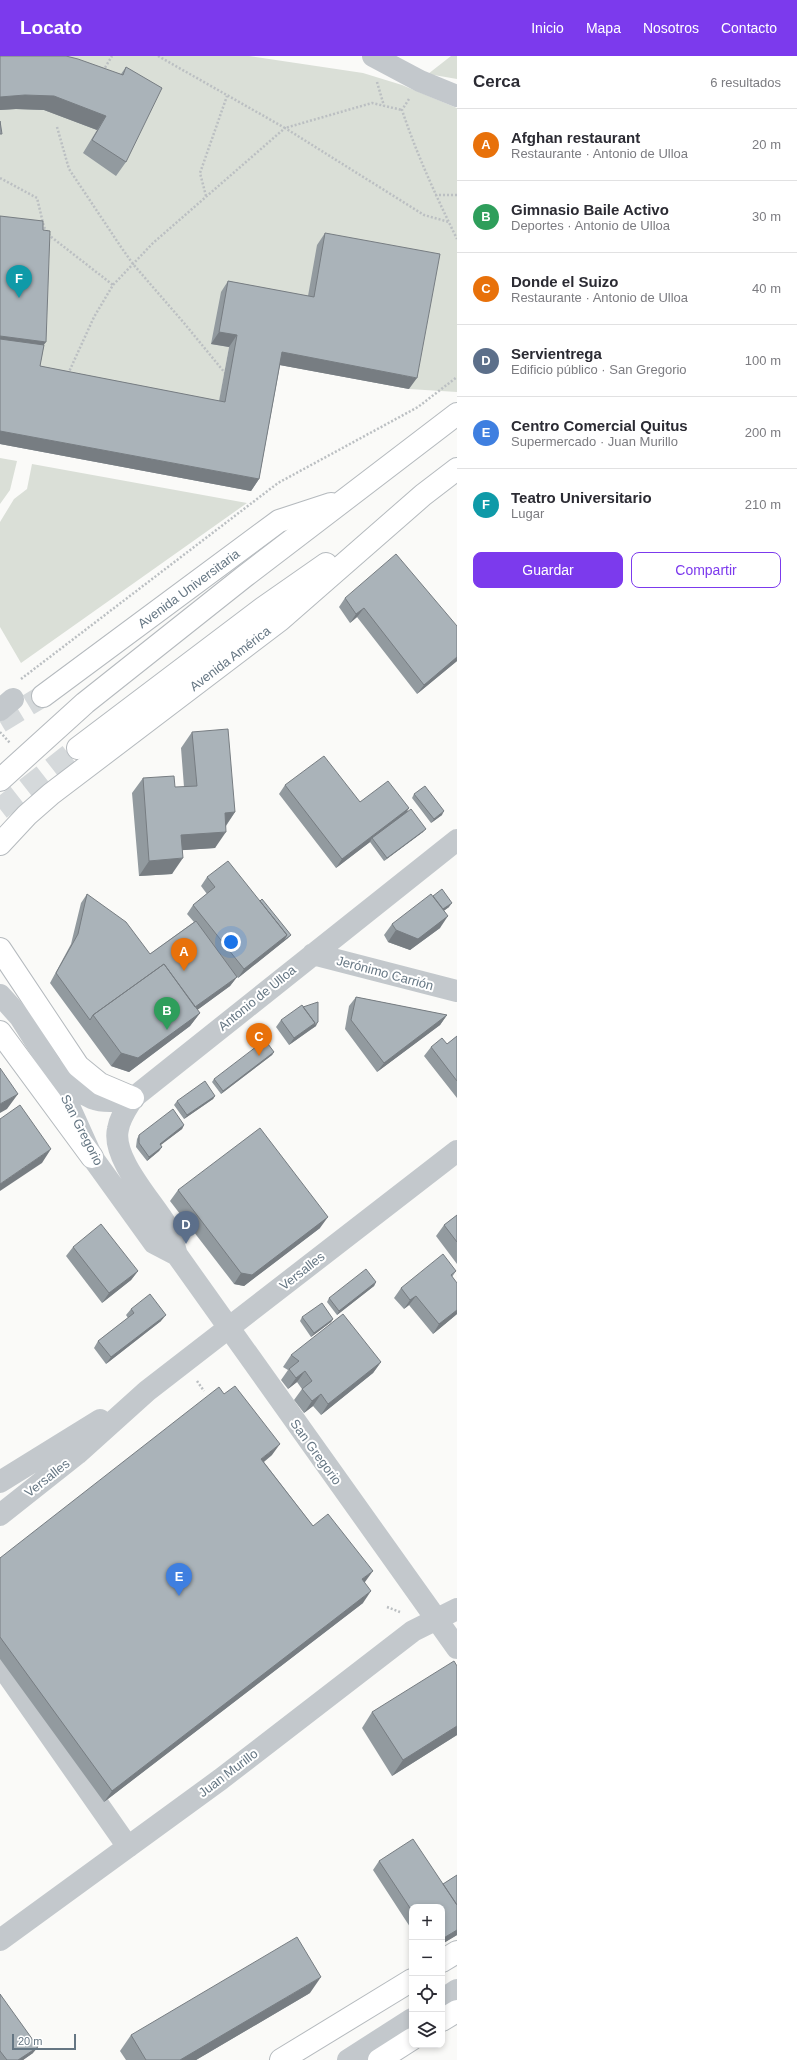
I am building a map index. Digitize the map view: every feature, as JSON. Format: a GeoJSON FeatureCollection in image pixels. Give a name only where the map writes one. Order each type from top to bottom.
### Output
{"type":"FeatureCollection","features":[{"type":"Feature","properties":{"kind":"main road"},"geometry":{"type":"LineString","coordinates":[[0,780],[85,703],[239,581],[457,414]]}},
{"type":"Feature","properties":{"kind":"main road","name":"Avenida América"},"geometry":{"type":"LineString","coordinates":[[0,844],[27,815],[51,794],[280,620],[423,495],[457,469]]}},
{"type":"Feature","properties":{"kind":"main road"},"geometry":{"type":"LineString","coordinates":[[78,748],[263,608],[423,495]]}},
{"type":"Feature","properties":{"kind":"main road","name":"Avenida Universitaria"},"geometry":{"type":"LineString","coordinates":[[43,696],[279,521],[314,508],[344,501]]}},
{"type":"Feature","properties":{"kind":"main road"},"geometry":{"type":"LineString","coordinates":[[0,949],[78,1066],[100,1084],[133,1098]]}},
{"type":"Feature","properties":{"kind":"main road"},"geometry":{"type":"LineString","coordinates":[[0,1032],[92,1157]]}},
{"type":"Feature","properties":{"kind":"main road"},"geometry":{"type":"LineString","coordinates":[[445,1959],[457,1952]]}},
{"type":"Feature","properties":{"kind":"main road"},"geometry":{"type":"LineString","coordinates":[[281,2060],[409,1982]]}},
{"type":"Feature","properties":{"kind":"main road"},"geometry":{"type":"LineString","coordinates":[[445,2018],[457,2011]]}},
{"type":"Feature","properties":{"kind":"main road"},"geometry":{"type":"LineString","coordinates":[[379,2060],[409,2041]]}},
{"type":"Feature","properties":{"kind":"street"},"geometry":{"type":"LineString","coordinates":[[373,56],[420,81],[457,96]]}},
{"type":"Feature","properties":{"kind":"street","name":"Antonio de Ulloa"},"geometry":{"type":"LineString","coordinates":[[133,1098],[457,840]]}},
{"type":"Feature","properties":{"kind":"street","name":"Jerónimo Carrión"},"geometry":{"type":"LineString","coordinates":[[313,954],[457,991]]}},
{"type":"Feature","properties":{"kind":"street","name":"San Gregorio"},"geometry":{"type":"LineString","coordinates":[[0,995],[20,1017],[51,1066],[92,1157],[154,1243],[177,1255]]}},
{"type":"Feature","properties":{"kind":"street"},"geometry":{"type":"LineString","coordinates":[[51,1066],[87,1098],[106,1102],[133,1098]]}},
{"type":"Feature","properties":{"kind":"street","name":"San Gregorio"},"geometry":{"type":"LineString","coordinates":[[133,1098],[123,1114],[117,1130],[119,1148],[127,1166],[168,1227],[177,1255],[228,1329],[457,1648]]}},
{"type":"Feature","properties":{"kind":"street","name":"Versalles"},"geometry":{"type":"LineString","coordinates":[[0,1515],[77,1454],[147,1391],[457,1151]]}},
{"type":"Feature","properties":{"kind":"street","name":"Versalles"},"geometry":{"type":"LineString","coordinates":[[0,1482],[147,1391]]}},
{"type":"Feature","properties":{"kind":"street","name":"Juan Murillo"},"geometry":{"type":"LineString","coordinates":[[0,1940],[221,1779],[413,1631],[457,1609]]}},
{"type":"Feature","properties":{"kind":"street"},"geometry":{"type":"LineString","coordinates":[[0,1664],[124,1849]]}},
{"type":"Feature","properties":{"kind":"street"},"geometry":{"type":"LineString","coordinates":[[0,1685],[124,1849]]}},
{"type":"Feature","properties":{"kind":"street"},"geometry":{"type":"LineString","coordinates":[[445,1998],[457,1990]]}},
{"type":"Feature","properties":{"kind":"street"},"geometry":{"type":"LineString","coordinates":[[348,2060],[409,2021]]}},
{"type":"Feature","properties":{"kind":"path"},"geometry":{"type":"LineString","coordinates":[[97,69],[104,71],[112,56]]}},
{"type":"Feature","properties":{"kind":"path"},"geometry":{"type":"LineString","coordinates":[[158,56],[285,128],[424,215],[449,222]]}},
{"type":"Feature","properties":{"kind":"path"},"geometry":{"type":"LineString","coordinates":[[420,81],[402,110],[413,144],[435,195],[457,239]]}},
{"type":"Feature","properties":{"kind":"path"},"geometry":{"type":"LineString","coordinates":[[206,196],[200,173],[227,96]]}},
{"type":"Feature","properties":{"kind":"path"},"geometry":{"type":"LineString","coordinates":[[68,376],[94,317],[113,285],[153,243],[285,128],[372,103],[402,110]]}},
{"type":"Feature","properties":{"kind":"path"},"geometry":{"type":"LineString","coordinates":[[57,127],[69,169],[133,264],[225,373]]}},
{"type":"Feature","properties":{"kind":"path"},"geometry":{"type":"LineString","coordinates":[[0,178],[37,198],[44,227],[50,236],[113,285]]}},
{"type":"Feature","properties":{"kind":"path"},"geometry":{"type":"LineString","coordinates":[[435,195],[457,195]]}},
{"type":"Feature","properties":{"kind":"path"},"geometry":{"type":"LineString","coordinates":[[6,705],[22,678],[278,483],[418,407],[457,377]]}},
{"type":"Feature","properties":{"kind":"path"},"geometry":{"type":"LineString","coordinates":[[0,732],[12,746]]}},
{"type":"Feature","properties":{"kind":"path"},"geometry":{"type":"LineString","coordinates":[[197,1381],[204,1391]]}},
{"type":"Feature","properties":{"kind":"shaded area"},"geometry":{"type":"Polygon","coordinates":[[[0,56],[249,56],[363,73],[402,85],[457,108],[457,392],[409,389],[432,266],[306,308],[212,344],[229,347],[217,414],[32,377],[0,351],[0,56]]]}},
{"type":"Feature","properties":{"kind":"shaded area"},"geometry":{"type":"Polygon","coordinates":[[[451,56],[457,56],[457,79],[428,74],[451,56]]]}},
{"type":"Feature","properties":{"kind":"shaded area"},"geometry":{"type":"Polygon","coordinates":[[[0,458],[17,461],[10,490],[0,504],[0,458]]]}},
{"type":"Feature","properties":{"kind":"shaded area"},"geometry":{"type":"Polygon","coordinates":[[[32,464],[247,503],[21,663],[0,627],[0,522],[14,499],[27,489],[32,464]]]}},
{"type":"Feature","properties":{"kind":"building"},"geometry":{"type":"Polygon","coordinates":[[[0,56],[66,56],[123,75],[126,67],[162,88],[126,162],[92,140],[106,116],[54,96],[25,95],[0,97],[0,56]]]}},
{"type":"Feature","properties":{"kind":"building"},"geometry":{"type":"Polygon","coordinates":[[[0,121],[2,134],[0,134],[0,121]]]}},
{"type":"Feature","properties":{"kind":"building"},"geometry":{"type":"Polygon","coordinates":[[[0,216],[43,221],[43,230],[50,231],[46,342],[0,336],[0,216]]]}},
{"type":"Feature","properties":{"kind":"building"},"geometry":{"type":"Polygon","coordinates":[[[325,233],[440,254],[417,378],[282,352],[259,479],[0,431],[0,339],[44,345],[40,366],[225,402],[237,335],[219,332],[228,281],[314,297],[325,233]]]}},
{"type":"Feature","properties":{"kind":"building"},"geometry":{"type":"Polygon","coordinates":[[[396,554],[457,626],[457,657],[424,685],[364,608],[356,614],[345,598],[396,554]]]}},
{"type":"Feature","properties":{"kind":"building"},"geometry":{"type":"Polygon","coordinates":[[[228,729],[235,812],[225,813],[226,832],[181,835],[183,858],[149,861],[143,778],[174,776],[175,787],[197,786],[192,732],[228,729]]]}},
{"type":"Feature","properties":{"kind":"building"},"geometry":{"type":"Polygon","coordinates":[[[324,756],[360,802],[388,781],[409,808],[342,859],[285,785],[324,756]]]}},
{"type":"Feature","properties":{"kind":"building"},"geometry":{"type":"Polygon","coordinates":[[[425,786],[444,811],[434,819],[414,794],[425,786]]]}},
{"type":"Feature","properties":{"kind":"building"},"geometry":{"type":"Polygon","coordinates":[[[411,809],[426,829],[387,858],[372,838],[411,809]]]}},
{"type":"Feature","properties":{"kind":"building"},"geometry":{"type":"Polygon","coordinates":[[[228,861],[287,935],[244,969],[193,905],[215,887],[207,877],[228,861]]]}},
{"type":"Feature","properties":{"kind":"building"},"geometry":{"type":"Polygon","coordinates":[[[442,889],[452,903],[443,909],[433,896],[442,889]]]}},
{"type":"Feature","properties":{"kind":"building"},"geometry":{"type":"Polygon","coordinates":[[[87,894],[126,922],[150,954],[196,921],[237,977],[195,1007],[164,964],[93,1015],[90,1020],[56,973],[78,934],[87,894]]]}},
{"type":"Feature","properties":{"kind":"building"},"geometry":{"type":"Polygon","coordinates":[[[431,894],[448,916],[418,939],[396,930],[392,924],[431,894]]]}},
{"type":"Feature","properties":{"kind":"building"},"geometry":{"type":"Polygon","coordinates":[[[262,899],[291,935],[283,941],[287,935],[260,901],[262,899]]]}},
{"type":"Feature","properties":{"kind":"building"},"geometry":{"type":"Polygon","coordinates":[[[164,964],[200,1013],[138,1058],[121,1053],[93,1015],[164,964]]]}},
{"type":"Feature","properties":{"kind":"building"},"geometry":{"type":"Polygon","coordinates":[[[356,997],[447,1015],[384,1063],[351,1020],[356,997]]]}},
{"type":"Feature","properties":{"kind":"building"},"geometry":{"type":"Polygon","coordinates":[[[318,1002],[318,1022],[313,1026],[315,1023],[303,1007],[318,1002]]]}},
{"type":"Feature","properties":{"kind":"building"},"geometry":{"type":"Polygon","coordinates":[[[302,1005],[315,1023],[294,1038],[281,1020],[302,1005]]]}},
{"type":"Feature","properties":{"kind":"building"},"geometry":{"type":"Polygon","coordinates":[[[457,1036],[457,1081],[431,1047],[442,1038],[447,1044],[457,1036]]]}},
{"type":"Feature","properties":{"kind":"building"},"geometry":{"type":"Polygon","coordinates":[[[265,1040],[274,1052],[223,1091],[214,1079],[265,1040]]]}},
{"type":"Feature","properties":{"kind":"building"},"geometry":{"type":"Polygon","coordinates":[[[0,1068],[18,1094],[0,1104],[0,1068]]]}},
{"type":"Feature","properties":{"kind":"building"},"geometry":{"type":"Polygon","coordinates":[[[205,1081],[215,1096],[187,1115],[177,1101],[205,1081]]]}},
{"type":"Feature","properties":{"kind":"building"},"geometry":{"type":"Polygon","coordinates":[[[20,1105],[51,1149],[0,1184],[0,1119],[20,1105]]]}},
{"type":"Feature","properties":{"kind":"building"},"geometry":{"type":"Polygon","coordinates":[[[173,1109],[184,1125],[160,1144],[162,1147],[149,1157],[139,1143],[139,1135],[173,1109]]]}},
{"type":"Feature","properties":{"kind":"building"},"geometry":{"type":"Polygon","coordinates":[[[260,1128],[328,1217],[252,1275],[241,1273],[178,1190],[260,1128]]]}},
{"type":"Feature","properties":{"kind":"building"},"geometry":{"type":"Polygon","coordinates":[[[457,1215],[457,1242],[444,1225],[457,1215]]]}},
{"type":"Feature","properties":{"kind":"building"},"geometry":{"type":"Polygon","coordinates":[[[101,1224],[138,1271],[109,1293],[73,1247],[101,1224]]]}},
{"type":"Feature","properties":{"kind":"building"},"geometry":{"type":"Polygon","coordinates":[[[443,1254],[456,1271],[451,1275],[457,1283],[457,1310],[439,1324],[416,1296],[410,1300],[401,1288],[443,1254]]]}},
{"type":"Feature","properties":{"kind":"building"},"geometry":{"type":"Polygon","coordinates":[[[366,1269],[376,1282],[339,1311],[329,1298],[366,1269]]]}},
{"type":"Feature","properties":{"kind":"building"},"geometry":{"type":"Polygon","coordinates":[[[150,1294],[166,1315],[111,1357],[98,1341],[134,1313],[131,1309],[150,1294]]]}},
{"type":"Feature","properties":{"kind":"building"},"geometry":{"type":"Polygon","coordinates":[[[322,1303],[333,1319],[314,1333],[302,1317],[322,1303]]]}},
{"type":"Feature","properties":{"kind":"building"},"geometry":{"type":"Polygon","coordinates":[[[343,1314],[381,1362],[328,1404],[321,1394],[312,1401],[302,1389],[312,1381],[305,1371],[296,1378],[289,1369],[299,1361],[291,1355],[343,1314]]]}},
{"type":"Feature","properties":{"kind":"building"},"geometry":{"type":"Polygon","coordinates":[[[235,1386],[280,1444],[261,1459],[313,1526],[328,1514],[373,1571],[362,1579],[371,1591],[112,1791],[0,1637],[0,1558],[219,1387],[224,1394],[235,1386]]]}},
{"type":"Feature","properties":{"kind":"building"},"geometry":{"type":"Polygon","coordinates":[[[454,1661],[457,1666],[457,1726],[403,1760],[372,1712],[454,1661]]]}},
{"type":"Feature","properties":{"kind":"building"},"geometry":{"type":"Polygon","coordinates":[[[413,1839],[457,1905],[457,1930],[445,1937],[445,1904],[409,1904],[409,1906],[379,1861],[413,1839]]]}},
{"type":"Feature","properties":{"kind":"building"},"geometry":{"type":"Polygon","coordinates":[[[457,1875],[457,1905],[443,1884],[457,1875]]]}},
{"type":"Feature","properties":{"kind":"building"},"geometry":{"type":"Polygon","coordinates":[[[297,1937],[321,1977],[180,2060],[146,2060],[131,2035],[297,1937]]]}},
{"type":"Feature","properties":{"kind":"building"},"geometry":{"type":"Polygon","coordinates":[[[0,1994],[38,2047],[18,2060],[7,2060],[0,2051],[0,1994]]]}},
{"type":"Feature","properties":{"kind":"tunnel"},"geometry":{"type":"LineString","coordinates":[[0,722],[43,696]]}},
{"type":"Feature","properties":{"kind":"tunnel"},"geometry":{"type":"LineString","coordinates":[[0,809],[78,748]]}},
{"type":"Feature","properties":{"kind":"place","name":"Teatro Universitario"},"geometry":{"type":"Point","coordinates":[19,298]}},
{"type":"Feature","properties":{"kind":"place","name":"Afghan restaurant"},"geometry":{"type":"Point","coordinates":[184,971]}},
{"type":"Feature","properties":{"kind":"place","name":"Gimnasio Baile Activo"},"geometry":{"type":"Point","coordinates":[167,1030]}},
{"type":"Feature","properties":{"kind":"place","name":"Donde el Suizo"},"geometry":{"type":"Point","coordinates":[259,1056]}},
{"type":"Feature","properties":{"kind":"place","name":"Servientrega"},"geometry":{"type":"Point","coordinates":[186,1244]}},
{"type":"Feature","properties":{"kind":"place","name":"Centro Comercial Quitus"},"geometry":{"type":"Point","coordinates":[179,1596]}}]}
